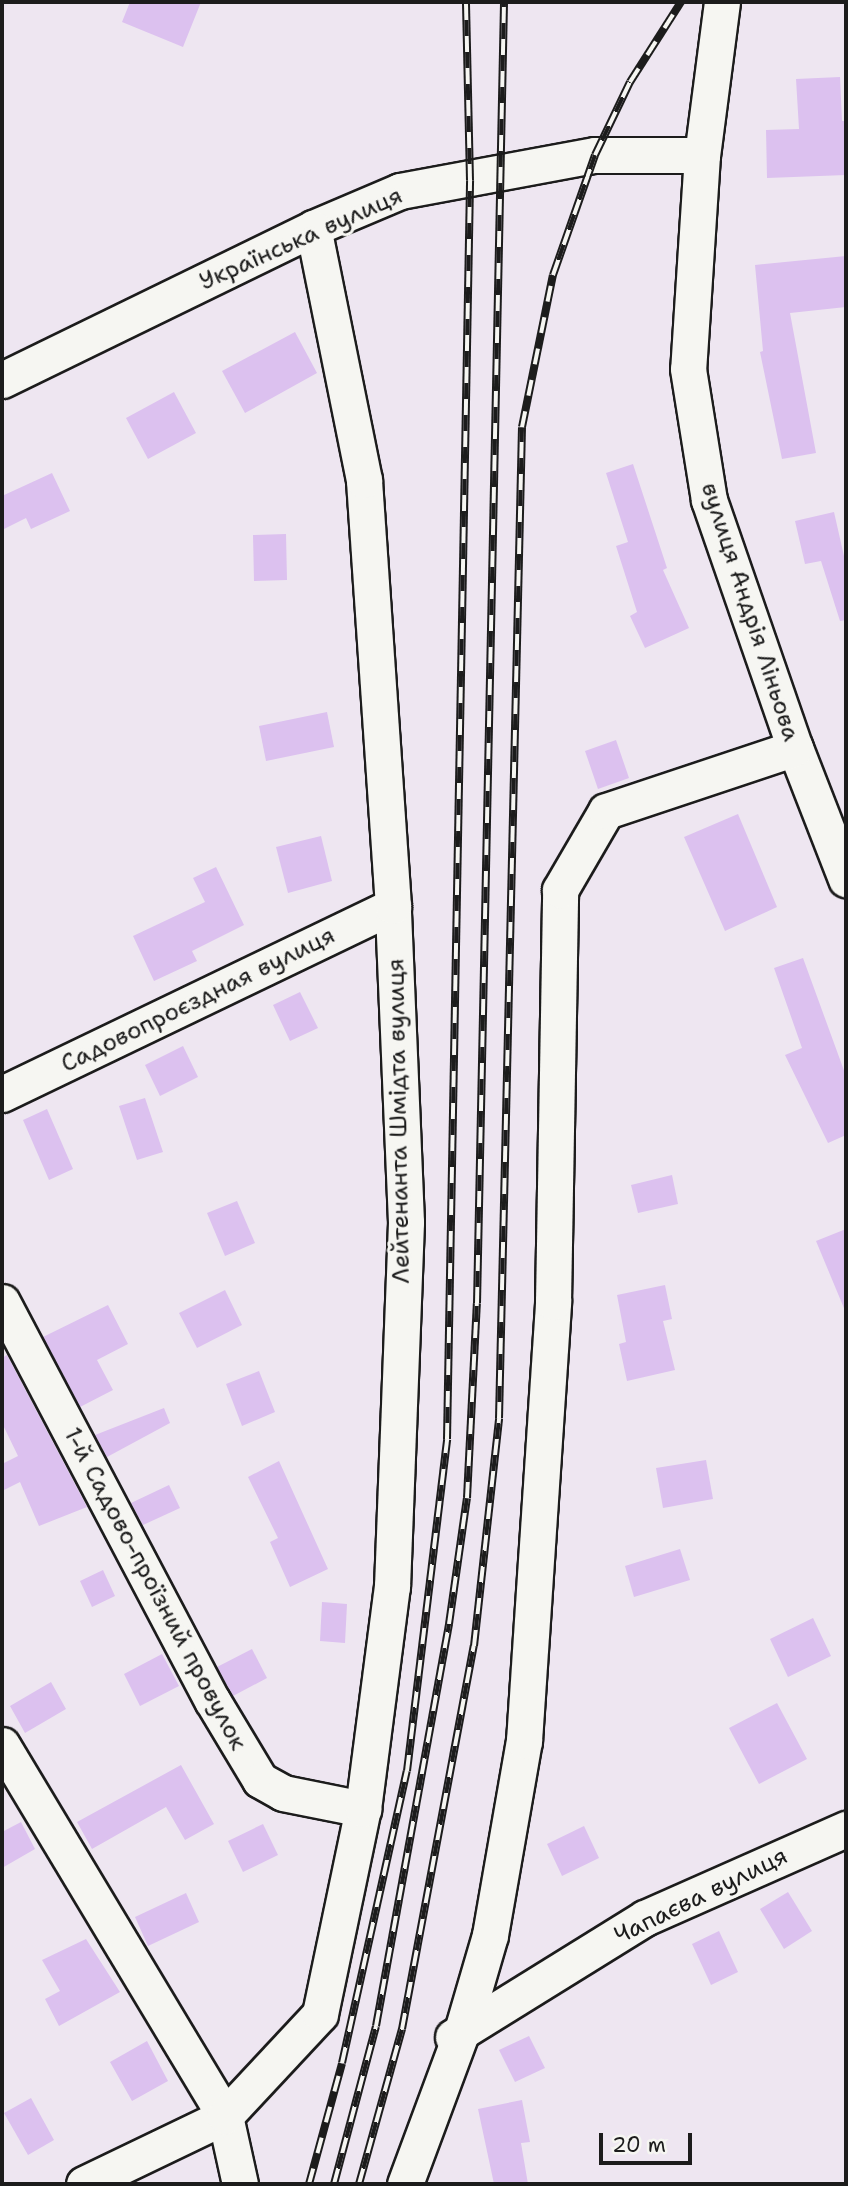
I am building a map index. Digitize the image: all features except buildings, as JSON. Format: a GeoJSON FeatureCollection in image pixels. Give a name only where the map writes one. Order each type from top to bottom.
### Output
{"type":"FeatureCollection","features":[{"type":"Feature","properties":{"kind":"street","name":"вулиця Андрія Ліньова"},"geometry":{"type":"LineString","coordinates":[[722,2],[702,155],[688,369],[709,500],[795,748],[846,879]]}},
{"type":"Feature","properties":{"kind":"street","name":"Українська вулиця"},"geometry":{"type":"LineString","coordinates":[[2,380],[313,228],[400,191],[595,155],[702,155]]}},
{"type":"Feature","properties":{"kind":"street","name":"Лейтенанта Шмідта вулиця"},"geometry":{"type":"LineString","coordinates":[[225,2116],[320,2014],[363,1809],[392,1587],[406,1222],[393,906],[363,480],[313,228]]}},
{"type":"Feature","properties":{"kind":"street"},"geometry":{"type":"LineString","coordinates":[[405,2184],[490,1935],[524,1741],[535,1620],[553,1302],[560,890],[606,811],[795,748]]}},
{"type":"Feature","properties":{"kind":"street","name":"Садовопроєздная вулиця"},"geometry":{"type":"LineString","coordinates":[[2,1094],[393,906]]}},
{"type":"Feature","properties":{"kind":"street","name":"1-й Садово-проїзний провулок"},"geometry":{"type":"LineString","coordinates":[[2,1301],[212,1700],[260,1780],[283,1793],[363,1809]]}},
{"type":"Feature","properties":{"kind":"street"},"geometry":{"type":"LineString","coordinates":[[2,1745],[225,2116],[240,2184]]}},
{"type":"Feature","properties":{"kind":"street","name":"Чапаєва вулиця"},"geometry":{"type":"LineString","coordinates":[[457,2034],[645,1918],[846,1829]]}},
{"type":"Feature","properties":{"kind":"street"},"geometry":{"type":"LineString","coordinates":[[84,2184],[225,2116]]}},
{"type":"Feature","properties":{"kind":"railway"},"geometry":{"type":"LineString","coordinates":[[309,2184],[342,2063],[407,1771],[447,1439],[470,180],[466,2]]}},
{"type":"Feature","properties":{"kind":"railway"},"geometry":{"type":"LineString","coordinates":[[334,2184],[376,2026],[449,1624],[467,1498],[477,1303],[504,2]]}},
{"type":"Feature","properties":{"kind":"railway"},"geometry":{"type":"LineString","coordinates":[[359,2184],[402,2029],[474,1646],[499,1418],[522,427],[553,275],[595,155],[630,82],[681,2]]}}]}
